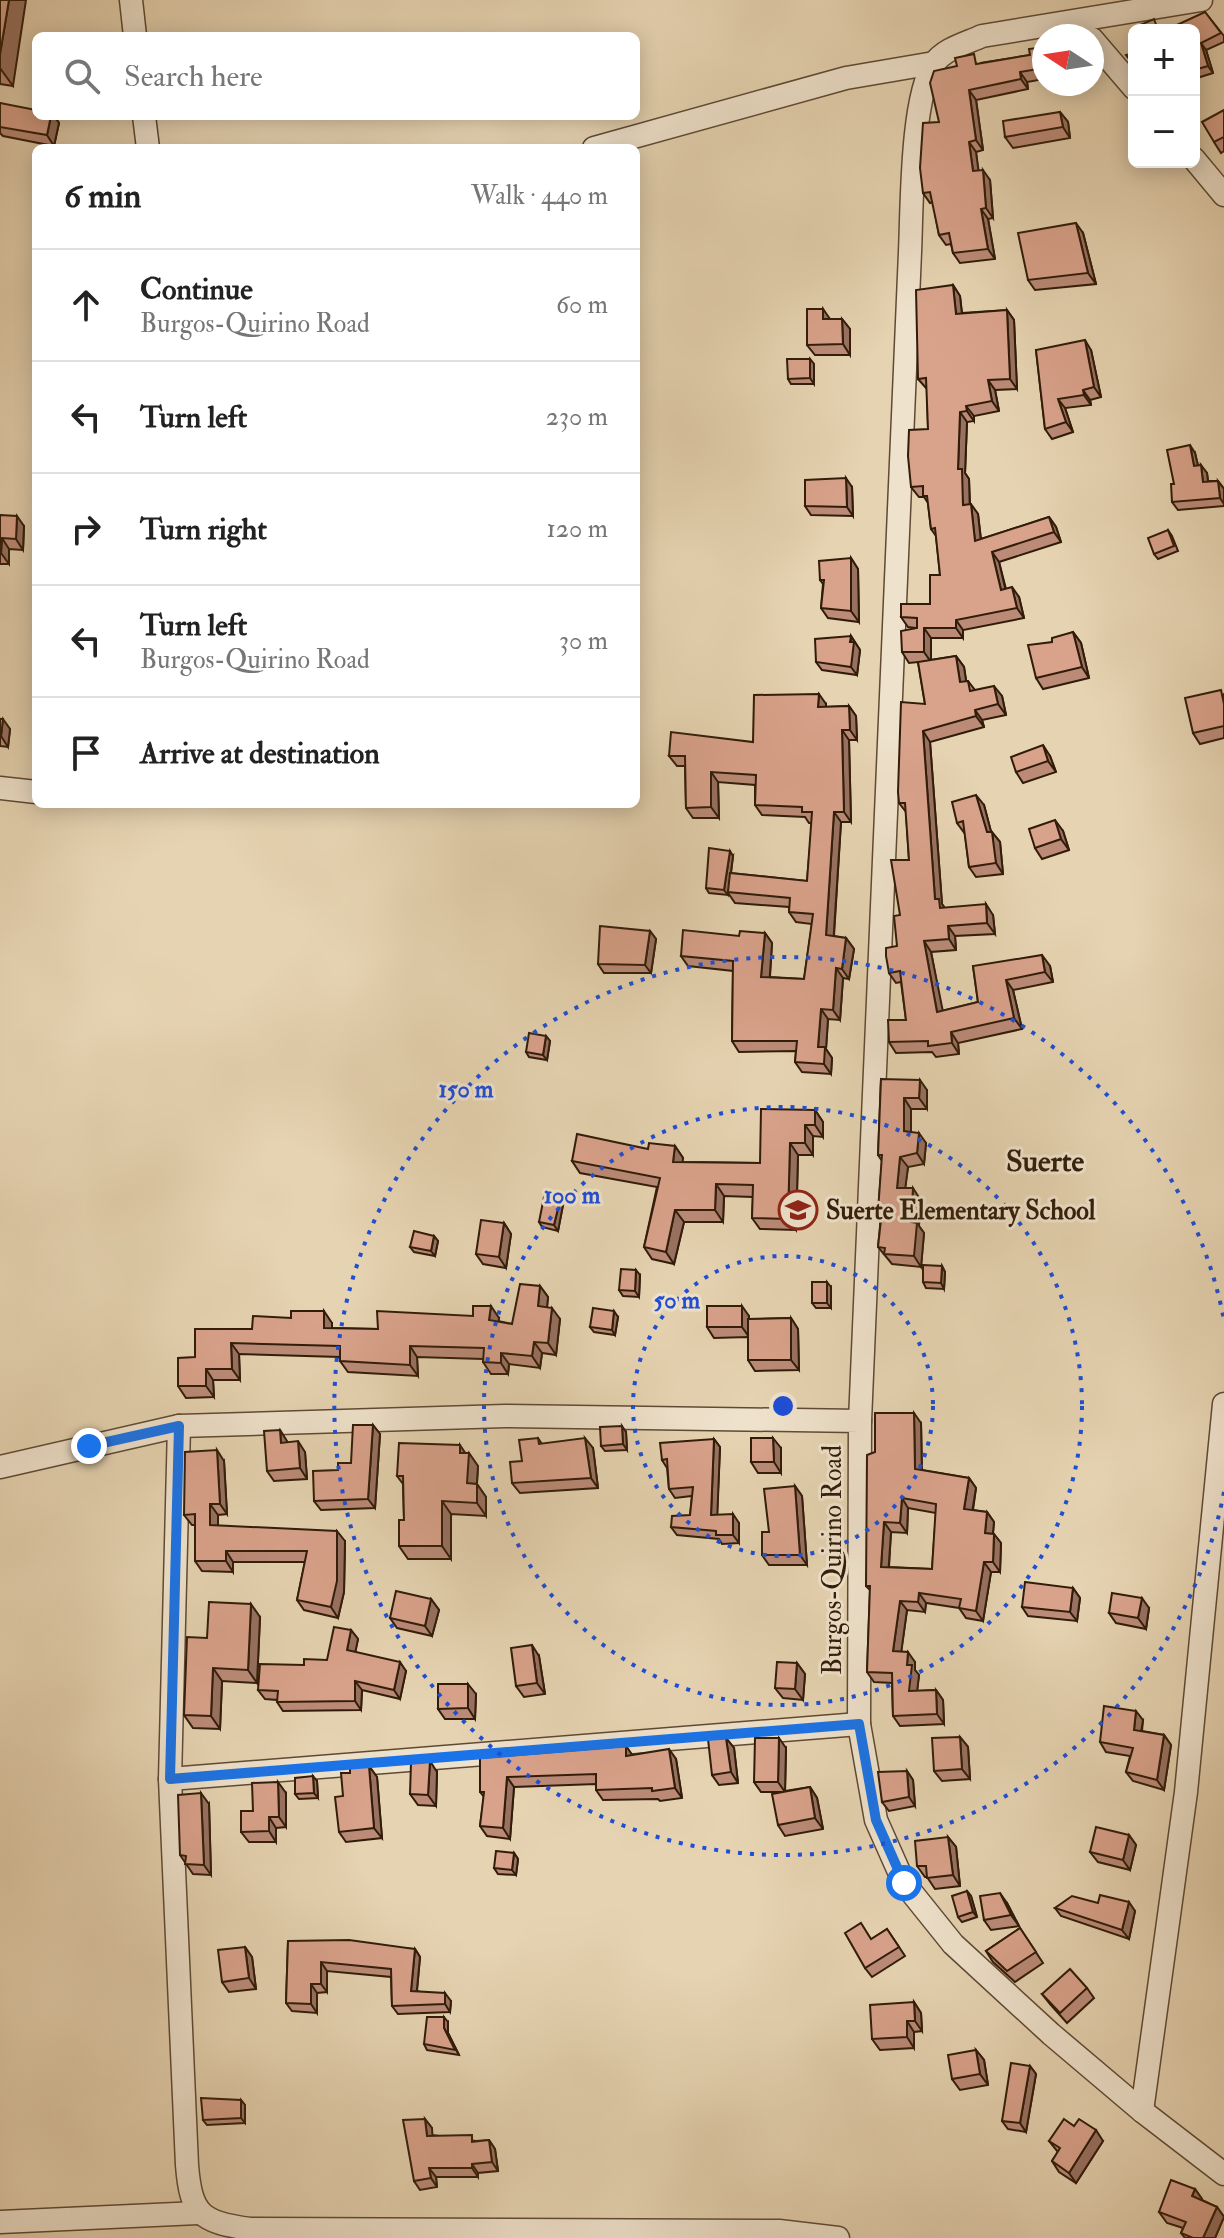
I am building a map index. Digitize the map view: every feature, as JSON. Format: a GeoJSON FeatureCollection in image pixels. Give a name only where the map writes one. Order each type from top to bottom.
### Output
{"type":"FeatureCollection","features":[{"type":"Feature","properties":{"kind":"street"},"geometry":{"type":"LineString","coordinates":[[131,0],[135,32]]}},
{"type":"Feature","properties":{"kind":"street"},"geometry":{"type":"LineString","coordinates":[[1104,27],[1201,0]]}},
{"type":"Feature","properties":{"kind":"street"},"geometry":{"type":"LineString","coordinates":[[608,144],[846,78],[934,63],[950,51],[982,36],[1032,34]]}},
{"type":"Feature","properties":{"kind":"street"},"geometry":{"type":"LineString","coordinates":[[1104,54],[1128,81]]}},
{"type":"Feature","properties":{"kind":"street"},"geometry":{"type":"LineString","coordinates":[[860,1421],[910,237],[916,144],[923,97],[934,63]]}},
{"type":"Feature","properties":{"kind":"street"},"geometry":{"type":"LineString","coordinates":[[144,120],[148,144]]}},
{"type":"Feature","properties":{"kind":"street"},"geometry":{"type":"LineString","coordinates":[[1200,166],[1224,195]]}},
{"type":"Feature","properties":{"kind":"street"},"geometry":{"type":"LineString","coordinates":[[0,788],[32,792]]}},
{"type":"Feature","properties":{"kind":"street"},"geometry":{"type":"LineString","coordinates":[[1142,2111],[1186,1792],[1224,1404]]}},
{"type":"Feature","properties":{"kind":"street","name":"Burgos-Quirino Road"},"geometry":{"type":"LineString","coordinates":[[0,1467],[179,1426],[505,1416],[860,1421],[859,1724],[876,1820],[904,1883],[953,1944],[1142,2111],[1224,2174]]}},
{"type":"Feature","properties":{"kind":"street"},"geometry":{"type":"LineString","coordinates":[[179,1426],[170,1779],[187,2165],[189,2195],[198,2213],[216,2224],[250,2229],[779,2231],[838,2238]]}},
{"type":"Feature","properties":{"kind":"street"},"geometry":{"type":"LineString","coordinates":[[170,1779],[859,1724]]}},
{"type":"Feature","properties":{"kind":"street"},"geometry":{"type":"LineString","coordinates":[[0,2222],[198,2213]]}},
{"type":"Feature","properties":{"kind":"building"},"geometry":{"type":"Polygon","coordinates":[[[0,0],[9,0],[0,54],[0,0]]]}},
{"type":"Feature","properties":{"kind":"building"},"geometry":{"type":"Polygon","coordinates":[[[1205,12],[1221,33],[1201,43],[1208,66],[1200,68],[1200,24],[1179,24],[1205,12]]]}},
{"type":"Feature","properties":{"kind":"building"},"geometry":{"type":"Polygon","coordinates":[[[1029,49],[1032,49],[1032,70],[1020,72],[1021,79],[969,90],[976,140],[969,142],[973,171],[983,170],[986,208],[981,209],[988,249],[953,253],[949,233],[939,235],[930,192],[923,193],[920,168],[923,123],[939,122],[930,83],[934,71],[957,66],[955,58],[974,54],[976,64],[1030,55],[1029,49]]]}},
{"type":"Feature","properties":{"kind":"building"},"geometry":{"type":"Polygon","coordinates":[[[0,103],[32,109],[32,120],[50,120],[47,135],[0,127],[0,103]]]}},
{"type":"Feature","properties":{"kind":"building"},"geometry":{"type":"Polygon","coordinates":[[[1224,110],[1224,137],[1214,142],[1202,122],[1224,110]]]}},
{"type":"Feature","properties":{"kind":"building"},"geometry":{"type":"Polygon","coordinates":[[[1060,112],[1063,127],[1005,137],[1003,121],[1060,112]]]}},
{"type":"Feature","properties":{"kind":"building"},"geometry":{"type":"Polygon","coordinates":[[[1076,223],[1088,273],[1028,280],[1018,233],[1076,223]]]}},
{"type":"Feature","properties":{"kind":"building"},"geometry":{"type":"Polygon","coordinates":[[[953,285],[956,314],[1007,310],[1010,379],[988,380],[992,401],[966,406],[967,411],[960,412],[958,469],[962,469],[963,505],[971,504],[975,541],[1049,517],[1054,532],[992,552],[1001,590],[1012,587],[1017,608],[956,620],[956,628],[924,628],[924,652],[902,652],[901,631],[917,628],[917,618],[901,617],[901,604],[930,604],[930,575],[940,575],[935,528],[931,529],[927,496],[923,496],[923,486],[911,487],[908,456],[909,430],[928,429],[926,378],[918,379],[916,290],[953,285]]]}},
{"type":"Feature","properties":{"kind":"building"},"geometry":{"type":"Polygon","coordinates":[[[807,309],[823,309],[823,319],[842,319],[843,344],[807,345],[807,309]]]}},
{"type":"Feature","properties":{"kind":"building"},"geometry":{"type":"Polygon","coordinates":[[[1085,340],[1094,387],[1083,390],[1084,395],[1058,399],[1066,422],[1045,429],[1036,350],[1085,340]]]}},
{"type":"Feature","properties":{"kind":"building"},"geometry":{"type":"Polygon","coordinates":[[[787,359],[810,359],[810,378],[788,379],[787,359]]]}},
{"type":"Feature","properties":{"kind":"building"},"geometry":{"type":"Polygon","coordinates":[[[1190,445],[1194,466],[1201,465],[1203,482],[1218,481],[1220,498],[1172,502],[1171,484],[1174,484],[1167,450],[1190,445]]]}},
{"type":"Feature","properties":{"kind":"building"},"geometry":{"type":"Polygon","coordinates":[[[846,478],[847,507],[805,506],[805,480],[846,478]]]}},
{"type":"Feature","properties":{"kind":"building"},"geometry":{"type":"Polygon","coordinates":[[[0,515],[17,516],[16,539],[2,538],[1,553],[0,553],[0,515]]]}},
{"type":"Feature","properties":{"kind":"building"},"geometry":{"type":"Polygon","coordinates":[[[1168,530],[1174,546],[1154,554],[1148,538],[1168,530]]]}},
{"type":"Feature","properties":{"kind":"building"},"geometry":{"type":"Polygon","coordinates":[[[851,558],[851,611],[821,608],[824,580],[820,580],[819,561],[851,558]]]}},
{"type":"Feature","properties":{"kind":"building"},"geometry":{"type":"Polygon","coordinates":[[[1073,632],[1082,667],[1036,678],[1028,645],[1052,642],[1052,638],[1073,632]]]}},
{"type":"Feature","properties":{"kind":"building"},"geometry":{"type":"Polygon","coordinates":[[[851,636],[850,642],[854,642],[851,667],[816,662],[815,639],[851,636]]]}},
{"type":"Feature","properties":{"kind":"building"},"geometry":{"type":"Polygon","coordinates":[[[956,656],[960,682],[968,681],[970,691],[994,686],[998,704],[975,710],[976,716],[923,731],[935,899],[939,899],[940,908],[986,904],[987,923],[948,926],[949,939],[924,941],[937,1012],[978,1002],[973,966],[1042,955],[1045,972],[1006,980],[1014,1018],[951,1032],[952,1043],[928,1046],[928,1041],[889,1042],[888,1020],[906,1020],[900,971],[889,973],[886,956],[886,948],[897,946],[894,916],[900,915],[891,860],[909,860],[905,803],[899,803],[898,792],[901,702],[925,704],[918,662],[956,656]]]}},
{"type":"Feature","properties":{"kind":"building"},"geometry":{"type":"Polygon","coordinates":[[[1221,690],[1224,726],[1193,733],[1185,698],[1221,690]]]}},
{"type":"Feature","properties":{"kind":"building"},"geometry":{"type":"Polygon","coordinates":[[[819,694],[818,707],[849,706],[850,730],[842,730],[844,812],[834,812],[826,935],[846,938],[842,969],[836,968],[833,1010],[821,1009],[818,1047],[825,1047],[824,1064],[795,1062],[797,1041],[732,1041],[733,961],[681,956],[683,930],[739,936],[740,931],[765,933],[761,977],[804,979],[813,914],[789,912],[790,898],[728,892],[730,873],[807,881],[812,812],[802,812],[802,807],[755,805],[756,775],[711,772],[711,807],[686,808],[685,756],[669,756],[671,732],[753,742],[754,695],[819,694]]]}},
{"type":"Feature","properties":{"kind":"building"},"geometry":{"type":"Polygon","coordinates":[[[1043,745],[1048,761],[1016,772],[1011,757],[1043,745]]]}},
{"type":"Feature","properties":{"kind":"building"},"geometry":{"type":"Polygon","coordinates":[[[976,795],[987,832],[992,832],[996,863],[969,867],[963,821],[957,823],[952,802],[976,795]]]}},
{"type":"Feature","properties":{"kind":"building"},"geometry":{"type":"Polygon","coordinates":[[[1055,820],[1061,839],[1035,848],[1029,829],[1055,820]]]}},
{"type":"Feature","properties":{"kind":"building"},"geometry":{"type":"Polygon","coordinates":[[[709,848],[730,851],[724,890],[706,888],[709,848]]]}},
{"type":"Feature","properties":{"kind":"building"},"geometry":{"type":"Polygon","coordinates":[[[600,926],[650,931],[645,965],[598,964],[600,926]]]}},
{"type":"Feature","properties":{"kind":"building"},"geometry":{"type":"Polygon","coordinates":[[[529,1033],[546,1036],[543,1055],[526,1052],[529,1033]]]}},
{"type":"Feature","properties":{"kind":"building"},"geometry":{"type":"Polygon","coordinates":[[[881,1079],[920,1080],[919,1098],[904,1098],[904,1131],[919,1133],[917,1153],[900,1157],[897,1188],[913,1188],[911,1222],[917,1223],[914,1256],[884,1254],[885,1248],[878,1247],[882,1211],[878,1211],[882,1155],[878,1155],[881,1079]]]}},
{"type":"Feature","properties":{"kind":"building"},"geometry":{"type":"Polygon","coordinates":[[[761,1109],[815,1110],[815,1125],[805,1125],[805,1143],[790,1143],[788,1219],[752,1218],[753,1185],[716,1184],[715,1210],[675,1210],[666,1252],[644,1247],[660,1178],[572,1161],[577,1134],[648,1149],[649,1143],[675,1146],[673,1162],[760,1163],[761,1109]]]}},
{"type":"Feature","properties":{"kind":"building"},"geometry":{"type":"Polygon","coordinates":[[[544,1197],[560,1200],[554,1225],[539,1222],[544,1197]]]}},
{"type":"Feature","properties":{"kind":"building"},"geometry":{"type":"Polygon","coordinates":[[[481,1220],[504,1223],[499,1257],[476,1254],[481,1220]]]}},
{"type":"Feature","properties":{"kind":"building"},"geometry":{"type":"Polygon","coordinates":[[[414,1231],[434,1236],[431,1251],[410,1247],[414,1231]]]}},
{"type":"Feature","properties":{"kind":"building"},"geometry":{"type":"Polygon","coordinates":[[[923,1265],[942,1266],[941,1283],[923,1282],[923,1265]]]}},
{"type":"Feature","properties":{"kind":"building"},"geometry":{"type":"Polygon","coordinates":[[[621,1269],[636,1270],[635,1291],[619,1290],[621,1269]]]}},
{"type":"Feature","properties":{"kind":"building"},"geometry":{"type":"Polygon","coordinates":[[[812,1282],[827,1282],[827,1303],[812,1303],[812,1282]]]}},
{"type":"Feature","properties":{"kind":"building"},"geometry":{"type":"Polygon","coordinates":[[[520,1284],[540,1286],[538,1306],[552,1308],[548,1343],[534,1342],[532,1356],[501,1353],[501,1363],[483,1362],[484,1348],[410,1346],[410,1365],[340,1361],[340,1346],[231,1343],[232,1369],[206,1369],[206,1386],[178,1386],[178,1358],[195,1357],[195,1329],[252,1329],[253,1316],[291,1318],[291,1311],[324,1311],[324,1328],[378,1329],[377,1311],[473,1316],[473,1306],[491,1306],[489,1320],[512,1324],[520,1284]]]}},
{"type":"Feature","properties":{"kind":"building"},"geometry":{"type":"Polygon","coordinates":[[[707,1306],[742,1306],[742,1327],[707,1327],[707,1306]]]}},
{"type":"Feature","properties":{"kind":"building"},"geometry":{"type":"Polygon","coordinates":[[[593,1308],[614,1311],[612,1330],[590,1327],[593,1308]]]}},
{"type":"Feature","properties":{"kind":"building"},"geometry":{"type":"Polygon","coordinates":[[[791,1318],[791,1360],[748,1360],[748,1319],[791,1318]]]}},
{"type":"Feature","properties":{"kind":"building"},"geometry":{"type":"Polygon","coordinates":[[[875,1413],[914,1413],[915,1469],[969,1478],[964,1509],[987,1512],[985,1533],[994,1534],[993,1562],[984,1562],[976,1611],[959,1608],[961,1599],[919,1593],[918,1602],[900,1601],[893,1651],[908,1652],[907,1665],[912,1665],[909,1691],[936,1690],[937,1714],[893,1716],[892,1673],[867,1672],[870,1586],[866,1586],[867,1455],[875,1452],[875,1413]],[[902,1498],[900,1523],[884,1522],[881,1567],[932,1569],[936,1504],[902,1498]]]}},
{"type":"Feature","properties":{"kind":"building"},"geometry":{"type":"Polygon","coordinates":[[[353,1425],[373,1425],[368,1499],[314,1501],[313,1471],[338,1470],[338,1463],[351,1463],[353,1425]]]}},
{"type":"Feature","properties":{"kind":"building"},"geometry":{"type":"Polygon","coordinates":[[[622,1426],[623,1444],[601,1446],[600,1427],[622,1426]]]}},
{"type":"Feature","properties":{"kind":"building"},"geometry":{"type":"Polygon","coordinates":[[[280,1430],[281,1443],[298,1441],[300,1468],[267,1471],[264,1431],[280,1430]]]}},
{"type":"Feature","properties":{"kind":"building"},"geometry":{"type":"Polygon","coordinates":[[[538,1438],[539,1444],[585,1438],[591,1478],[512,1483],[510,1462],[522,1461],[519,1440],[538,1438]]]}},
{"type":"Feature","properties":{"kind":"building"},"geometry":{"type":"Polygon","coordinates":[[[751,1438],[773,1438],[774,1462],[751,1462],[751,1438]]]}},
{"type":"Feature","properties":{"kind":"building"},"geometry":{"type":"Polygon","coordinates":[[[714,1439],[711,1515],[733,1514],[733,1535],[671,1527],[672,1516],[690,1515],[693,1487],[669,1489],[667,1459],[662,1460],[660,1443],[714,1439]]]}},
{"type":"Feature","properties":{"kind":"building"},"geometry":{"type":"Polygon","coordinates":[[[399,1443],[460,1445],[460,1453],[469,1453],[467,1483],[477,1484],[477,1503],[442,1501],[442,1546],[399,1546],[399,1520],[404,1520],[403,1476],[397,1476],[399,1443]]]}},
{"type":"Feature","properties":{"kind":"building"},"geometry":{"type":"Polygon","coordinates":[[[217,1450],[220,1504],[210,1504],[210,1525],[337,1531],[337,1581],[331,1607],[297,1600],[307,1551],[226,1551],[226,1561],[195,1561],[195,1514],[184,1515],[185,1452],[217,1450]]]}},
{"type":"Feature","properties":{"kind":"building"},"geometry":{"type":"Polygon","coordinates":[[[795,1486],[800,1555],[762,1555],[762,1532],[769,1532],[764,1489],[795,1486]]]}},
{"type":"Feature","properties":{"kind":"building"},"geometry":{"type":"Polygon","coordinates":[[[1025,1582],[1073,1588],[1070,1612],[1022,1607],[1025,1582]]]}},
{"type":"Feature","properties":{"kind":"building"},"geometry":{"type":"Polygon","coordinates":[[[396,1591],[431,1599],[425,1626],[390,1618],[396,1591]]]}},
{"type":"Feature","properties":{"kind":"building"},"geometry":{"type":"Polygon","coordinates":[[[1112,1593],[1142,1598],[1138,1618],[1109,1613],[1112,1593]]]}},
{"type":"Feature","properties":{"kind":"building"},"geometry":{"type":"Polygon","coordinates":[[[209,1602],[251,1604],[248,1670],[213,1668],[211,1716],[184,1715],[187,1637],[207,1638],[209,1602]]]}},
{"type":"Feature","properties":{"kind":"building"},"geometry":{"type":"Polygon","coordinates":[[[334,1627],[351,1630],[347,1650],[400,1662],[394,1690],[355,1681],[355,1701],[277,1702],[278,1691],[258,1690],[260,1664],[304,1665],[304,1659],[327,1660],[334,1627]]]}},
{"type":"Feature","properties":{"kind":"building"},"geometry":{"type":"Polygon","coordinates":[[[532,1645],[537,1683],[516,1686],[511,1648],[532,1645]]]}},
{"type":"Feature","properties":{"kind":"building"},"geometry":{"type":"Polygon","coordinates":[[[777,1662],[797,1663],[795,1689],[775,1688],[777,1662]]]}},
{"type":"Feature","properties":{"kind":"building"},"geometry":{"type":"Polygon","coordinates":[[[438,1684],[468,1684],[468,1708],[438,1709],[438,1684]]]}},
{"type":"Feature","properties":{"kind":"building"},"geometry":{"type":"Polygon","coordinates":[[[1104,1706],[1136,1711],[1134,1730],[1164,1735],[1157,1780],[1126,1772],[1133,1748],[1100,1742],[1104,1706]]]}},
{"type":"Feature","properties":{"kind":"building"},"geometry":{"type":"Polygon","coordinates":[[[960,1737],[962,1769],[934,1771],[932,1738],[960,1737]]]}},
{"type":"Feature","properties":{"kind":"building"},"geometry":{"type":"Polygon","coordinates":[[[726,1738],[731,1772],[712,1775],[708,1739],[726,1738]]]}},
{"type":"Feature","properties":{"kind":"building"},"geometry":{"type":"Polygon","coordinates":[[[755,1738],[779,1738],[778,1782],[754,1782],[755,1738]]]}},
{"type":"Feature","properties":{"kind":"building"},"geometry":{"type":"Polygon","coordinates":[[[626,1746],[626,1756],[669,1749],[675,1788],[652,1791],[652,1788],[596,1790],[596,1774],[507,1777],[503,1828],[480,1826],[484,1792],[480,1792],[480,1758],[626,1746]]]}},
{"type":"Feature","properties":{"kind":"building"},"geometry":{"type":"Polygon","coordinates":[[[430,1761],[428,1795],[410,1794],[411,1763],[430,1761]]]}},
{"type":"Feature","properties":{"kind":"building"},"geometry":{"type":"Polygon","coordinates":[[[369,1766],[374,1828],[339,1832],[335,1797],[343,1796],[341,1773],[350,1773],[350,1768],[369,1766]]]}},
{"type":"Feature","properties":{"kind":"building"},"geometry":{"type":"Polygon","coordinates":[[[907,1771],[909,1797],[882,1802],[878,1772],[907,1771]]]}},
{"type":"Feature","properties":{"kind":"building"},"geometry":{"type":"Polygon","coordinates":[[[313,1776],[314,1793],[295,1794],[295,1778],[313,1776]]]}},
{"type":"Feature","properties":{"kind":"building"},"geometry":{"type":"Polygon","coordinates":[[[278,1782],[279,1817],[269,1817],[269,1831],[241,1832],[241,1811],[253,1811],[252,1783],[278,1782]]]}},
{"type":"Feature","properties":{"kind":"building"},"geometry":{"type":"Polygon","coordinates":[[[810,1787],[815,1818],[778,1825],[772,1794],[810,1787]]]}},
{"type":"Feature","properties":{"kind":"building"},"geometry":{"type":"Polygon","coordinates":[[[201,1793],[204,1865],[185,1864],[186,1856],[180,1855],[178,1795],[201,1793]]]}},
{"type":"Feature","properties":{"kind":"building"},"geometry":{"type":"Polygon","coordinates":[[[1096,1827],[1129,1835],[1123,1860],[1090,1852],[1096,1827]]]}},
{"type":"Feature","properties":{"kind":"building"},"geometry":{"type":"Polygon","coordinates":[[[948,1837],[953,1875],[927,1878],[926,1866],[917,1866],[915,1841],[948,1837]]]}},
{"type":"Feature","properties":{"kind":"building"},"geometry":{"type":"Polygon","coordinates":[[[496,1851],[514,1853],[512,1870],[494,1868],[496,1851]]]}},
{"type":"Feature","properties":{"kind":"building"},"geometry":{"type":"Polygon","coordinates":[[[967,1891],[973,1912],[958,1917],[952,1896],[967,1891]]]}},
{"type":"Feature","properties":{"kind":"building"},"geometry":{"type":"Polygon","coordinates":[[[1000,1893],[1011,1915],[984,1920],[980,1896],[1000,1893]]]}},
{"type":"Feature","properties":{"kind":"building"},"geometry":{"type":"Polygon","coordinates":[[[1100,1895],[1129,1902],[1122,1930],[1055,1908],[1072,1896],[1098,1903],[1100,1895]]]}},
{"type":"Feature","properties":{"kind":"building"},"geometry":{"type":"Polygon","coordinates":[[[861,1923],[871,1939],[887,1929],[899,1947],[865,1968],[845,1933],[861,1923]]]}},
{"type":"Feature","properties":{"kind":"building"},"geometry":{"type":"Polygon","coordinates":[[[1020,1928],[1036,1952],[1007,1971],[986,1951],[1020,1928]]]}},
{"type":"Feature","properties":{"kind":"building"},"geometry":{"type":"Polygon","coordinates":[[[349,1940],[415,1949],[411,1991],[445,1993],[445,2004],[392,2006],[391,1969],[321,1962],[321,1984],[311,1984],[311,2004],[286,2003],[288,1941],[349,1940]]]}},
{"type":"Feature","properties":{"kind":"building"},"geometry":{"type":"Polygon","coordinates":[[[245,1947],[249,1978],[222,1982],[218,1950],[245,1947]]]}},
{"type":"Feature","properties":{"kind":"building"},"geometry":{"type":"Polygon","coordinates":[[[1070,1969],[1087,1988],[1060,2013],[1042,1994],[1070,1969]]]}},
{"type":"Feature","properties":{"kind":"building"},"geometry":{"type":"Polygon","coordinates":[[[914,2002],[915,2021],[907,2021],[907,2037],[872,2039],[870,2005],[914,2002]]]}},
{"type":"Feature","properties":{"kind":"building"},"geometry":{"type":"Polygon","coordinates":[[[427,2017],[444,2017],[444,2028],[455,2050],[424,2044],[427,2017]]]}},
{"type":"Feature","properties":{"kind":"building"},"geometry":{"type":"Polygon","coordinates":[[[976,2050],[980,2074],[952,2079],[948,2055],[976,2050]]]}},
{"type":"Feature","properties":{"kind":"building"},"geometry":{"type":"Polygon","coordinates":[[[1011,2063],[1030,2066],[1020,2123],[1002,2121],[1011,2063]]]}},
{"type":"Feature","properties":{"kind":"building"},"geometry":{"type":"Polygon","coordinates":[[[201,2098],[241,2100],[241,2118],[203,2120],[201,2098]]]}},
{"type":"Feature","properties":{"kind":"building"},"geometry":{"type":"Polygon","coordinates":[[[425,2119],[427,2136],[472,2135],[472,2142],[489,2140],[492,2162],[472,2164],[472,2168],[429,2168],[431,2178],[414,2181],[403,2120],[425,2119]]]}},
{"type":"Feature","properties":{"kind":"building"},"geometry":{"type":"Polygon","coordinates":[[[1064,2119],[1074,2126],[1079,2119],[1096,2130],[1069,2173],[1052,2161],[1060,2148],[1049,2141],[1064,2119]]]}},
{"type":"Feature","properties":{"kind":"building"},"geometry":{"type":"Polygon","coordinates":[[[1171,2180],[1195,2189],[1192,2196],[1217,2207],[1203,2238],[1181,2233],[1186,2222],[1159,2212],[1171,2180]]]}},
{"type":"Feature","properties":{"kind":"place","name":"Suerte Elementary School"},"geometry":{"type":"Point","coordinates":[798,1210]}},
{"type":"Feature","properties":{"kind":"district","name":"Suerte"},"geometry":{"type":"Point","coordinates":[1045,1161]}},
{"type":"Feature","properties":{"kind":"route"},"geometry":{"type":"LineString","coordinates":[[89,1446],[179,1426],[170,1779],[859,1724],[876,1820],[904,1883]]}}]}
